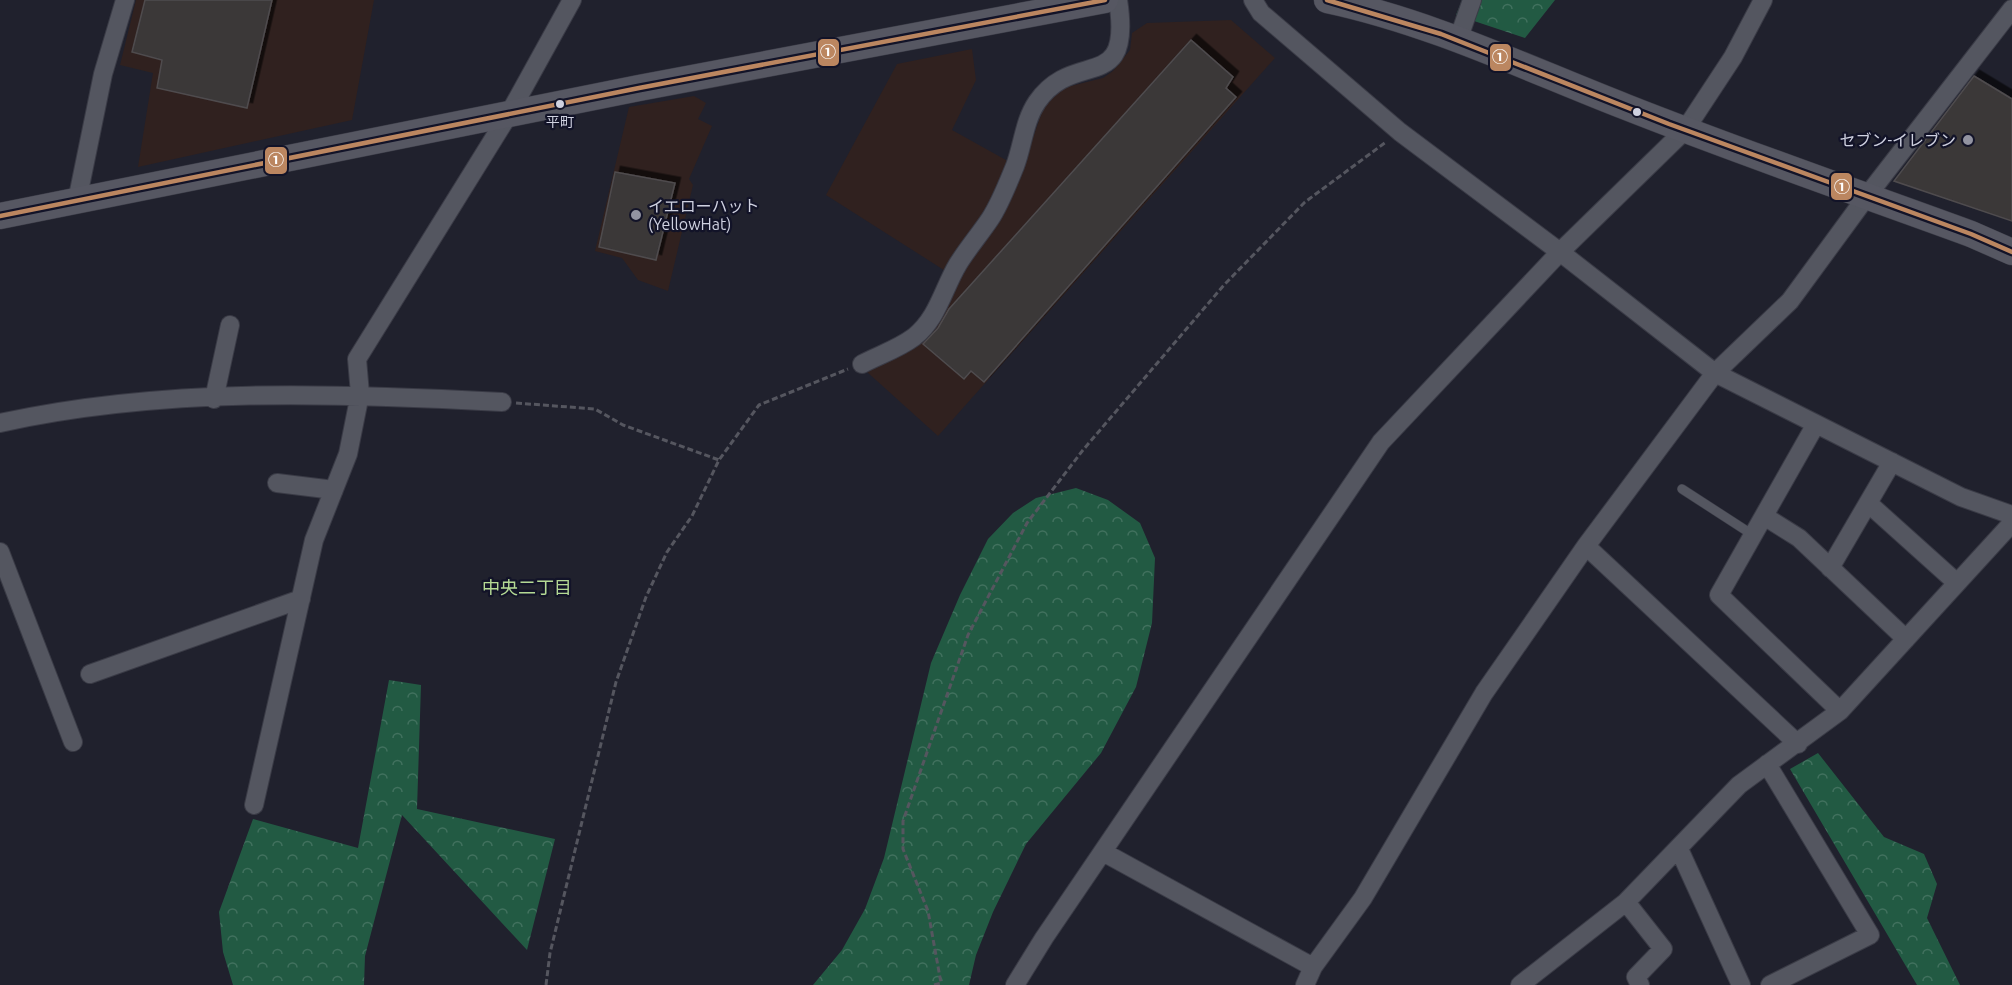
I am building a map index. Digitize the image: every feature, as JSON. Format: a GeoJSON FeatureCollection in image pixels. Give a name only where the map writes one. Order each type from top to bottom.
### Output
{"type":"FeatureCollection","features":[{"type":"Feature","properties":{"kind":"main road"},"geometry":{"type":"LineString","coordinates":[[0,216],[509,114],[1105,0]]}},
{"type":"Feature","properties":{"kind":"main road"},"geometry":{"type":"LineString","coordinates":[[1327,0],[1384,6],[1458,40],[1684,130],[1867,196],[2012,252]]}},
{"type":"Feature","properties":{"kind":"street"},"geometry":{"type":"LineString","coordinates":[[76,201],[103,74],[124,0]]}},
{"type":"Feature","properties":{"kind":"street"},"geometry":{"type":"LineString","coordinates":[[254,805],[314,540],[348,454],[360,394],[357,359],[509,114],[572,0]]}},
{"type":"Feature","properties":{"kind":"street"},"geometry":{"type":"LineString","coordinates":[[862,364],[914,337],[931,320],[958,264],[992,217],[1016,164],[1025,127],[1036,104],[1049,87],[1099,66],[1111,59],[1119,50],[1123,30],[1118,0]]}},
{"type":"Feature","properties":{"kind":"street"},"geometry":{"type":"LineString","coordinates":[[1253,0],[1261,13],[1400,132],[1560,252],[1715,373],[1961,497],[2012,515]]}},
{"type":"Feature","properties":{"kind":"street"},"geometry":{"type":"LineString","coordinates":[[1458,40],[1472,0]]}},
{"type":"Feature","properties":{"kind":"street"},"geometry":{"type":"LineString","coordinates":[[1015,985],[1382,442],[1560,252],[1684,130],[1732,57],[1763,0]]}},
{"type":"Feature","properties":{"kind":"street"},"geometry":{"type":"LineString","coordinates":[[1305,985],[1313,967],[1363,898],[1484,693],[1586,546],[1715,373],[1790,301],[1867,196],[2012,9]]}},
{"type":"Feature","properties":{"kind":"street"},"geometry":{"type":"LineString","coordinates":[[214,399],[230,325]]}},
{"type":"Feature","properties":{"kind":"street"},"geometry":{"type":"LineString","coordinates":[[0,423],[64,408],[214,399],[360,394],[502,402]]}},
{"type":"Feature","properties":{"kind":"street"},"geometry":{"type":"LineString","coordinates":[[1816,424],[1719,595],[1840,711]]}},
{"type":"Feature","properties":{"kind":"street"},"geometry":{"type":"LineString","coordinates":[[1830,568],[1892,462]]}},
{"type":"Feature","properties":{"kind":"street"},"geometry":{"type":"LineString","coordinates":[[277,483],[334,490]]}},
{"type":"Feature","properties":{"kind":"street"},"geometry":{"type":"LineString","coordinates":[[1868,503],[1957,583]]}},
{"type":"Feature","properties":{"kind":"street"},"geometry":{"type":"LineString","coordinates":[[1764,516],[1799,538],[1906,639]]}},
{"type":"Feature","properties":{"kind":"street"},"geometry":{"type":"LineString","coordinates":[[1520,985],[1626,902],[1739,785],[1840,711],[2012,523]]}},
{"type":"Feature","properties":{"kind":"street"},"geometry":{"type":"LineString","coordinates":[[1586,546],[1798,744]]}},
{"type":"Feature","properties":{"kind":"street"},"geometry":{"type":"LineString","coordinates":[[0,552],[73,741]]}},
{"type":"Feature","properties":{"kind":"street"},"geometry":{"type":"LineString","coordinates":[[90,674],[301,599]]}},
{"type":"Feature","properties":{"kind":"street"},"geometry":{"type":"LineString","coordinates":[[1767,764],[1870,935],[1770,985]]}},
{"type":"Feature","properties":{"kind":"street"},"geometry":{"type":"LineString","coordinates":[[1679,849],[1741,985]]}},
{"type":"Feature","properties":{"kind":"street"},"geometry":{"type":"LineString","coordinates":[[1103,852],[1313,967]]}},
{"type":"Feature","properties":{"kind":"street"},"geometry":{"type":"LineString","coordinates":[[1626,902],[1664,949],[1636,977],[1640,985]]}},
{"type":"Feature","properties":{"kind":"lane"},"geometry":{"type":"LineString","coordinates":[[1682,489],[1753,535]]}},
{"type":"Feature","properties":{"kind":"path"},"geometry":{"type":"LineString","coordinates":[[934,985],[940,982],[928,911],[903,849],[903,821],[968,635],[1028,523],[1083,450],[1224,285],[1305,202],[1400,132]]}},
{"type":"Feature","properties":{"kind":"path"},"geometry":{"type":"LineString","coordinates":[[546,985],[555,930],[616,682],[646,597],[668,552],[692,516],[719,460],[759,405],[862,364]]}},
{"type":"Feature","properties":{"kind":"path"},"geometry":{"type":"LineString","coordinates":[[502,402],[595,409],[623,425],[719,460]]}},
{"type":"Feature","properties":{"kind":"shaded area"},"geometry":{"type":"Polygon","coordinates":[[[136,0],[374,0],[352,120],[138,167],[153,73],[120,65],[136,0]]]}},
{"type":"Feature","properties":{"kind":"shaded area"},"geometry":{"type":"Polygon","coordinates":[[[1231,20],[1275,58],[938,436],[866,371],[916,343],[958,279],[826,195],[897,64],[972,49],[976,80],[952,130],[1022,169],[1043,109],[1059,89],[1103,78],[1113,71],[1130,50],[1132,33],[1147,23],[1231,20]]]}},
{"type":"Feature","properties":{"kind":"shaded area"},"geometry":{"type":"Polygon","coordinates":[[[694,96],[706,103],[698,119],[712,126],[689,179],[693,185],[668,291],[638,280],[622,258],[595,251],[629,107],[694,96]]]}},
{"type":"Feature","properties":{"kind":"green space"},"geometry":{"type":"Polygon","coordinates":[[[1462,0],[1555,0],[1525,38],[1456,15],[1462,0]]]}},
{"type":"Feature","properties":{"kind":"green space"},"geometry":{"type":"Polygon","coordinates":[[[1076,488],[1108,500],[1140,523],[1155,558],[1152,623],[1136,687],[1101,753],[1026,844],[993,912],[976,955],[969,985],[813,985],[842,950],[865,909],[884,858],[931,663],[960,595],[988,539],[1013,513],[1036,498],[1076,488]]]}},
{"type":"Feature","properties":{"kind":"green space"},"geometry":{"type":"Polygon","coordinates":[[[389,680],[421,685],[417,809],[555,839],[527,950],[402,815],[365,956],[364,985],[233,985],[223,952],[219,912],[253,819],[358,848],[389,680]]]}},
{"type":"Feature","properties":{"kind":"green space"},"geometry":{"type":"Polygon","coordinates":[[[1818,753],[1884,837],[1924,854],[1937,884],[1927,918],[1960,985],[1917,985],[1790,769],[1818,753]]]}},
{"type":"Feature","properties":{"kind":"building"},"geometry":{"type":"Polygon","coordinates":[[[145,0],[272,0],[247,108],[157,88],[162,60],[132,52],[145,0]]]}},
{"type":"Feature","properties":{"kind":"building"},"geometry":{"type":"Polygon","coordinates":[[[1191,40],[1233,77],[1226,88],[1236,97],[984,382],[971,371],[964,379],[923,344],[938,328],[949,309],[1191,40]]]}},
{"type":"Feature","properties":{"kind":"building","name":"セブン-イレブン"},"geometry":{"type":"Polygon","coordinates":[[[1974,76],[2012,99],[2012,221],[1894,181],[1974,76]]]}},
{"type":"Feature","properties":{"kind":"building","name":"イエローハット (YellowHat)"},"geometry":{"type":"Polygon","coordinates":[[[615,172],[675,183],[656,260],[599,247],[615,172]]]}},
{"type":"Feature","properties":{"kind":"transit line","name":"①"},"geometry":{"type":"LineString","coordinates":[[0,216],[639,88],[1105,0]]}},
{"type":"Feature","properties":{"kind":"transit line","name":"①"},"geometry":{"type":"LineString","coordinates":[[1327,0],[1441,34],[1669,124],[1971,234],[2012,252]]}},
{"type":"Feature","properties":{"kind":"place","name":"平町"},"geometry":{"type":"Point","coordinates":[560,104]}},
{"type":"Feature","properties":{"kind":"place","name":"セブン-イレブン"},"geometry":{"type":"Point","coordinates":[1968,140]}},
{"type":"Feature","properties":{"kind":"place","name":"イエローハット (YellowHat)"},"geometry":{"type":"Point","coordinates":[636,215]}},
{"type":"Feature","properties":{"kind":"district","name":"中央二丁目"},"geometry":{"type":"Point","coordinates":[527,588]}}]}
